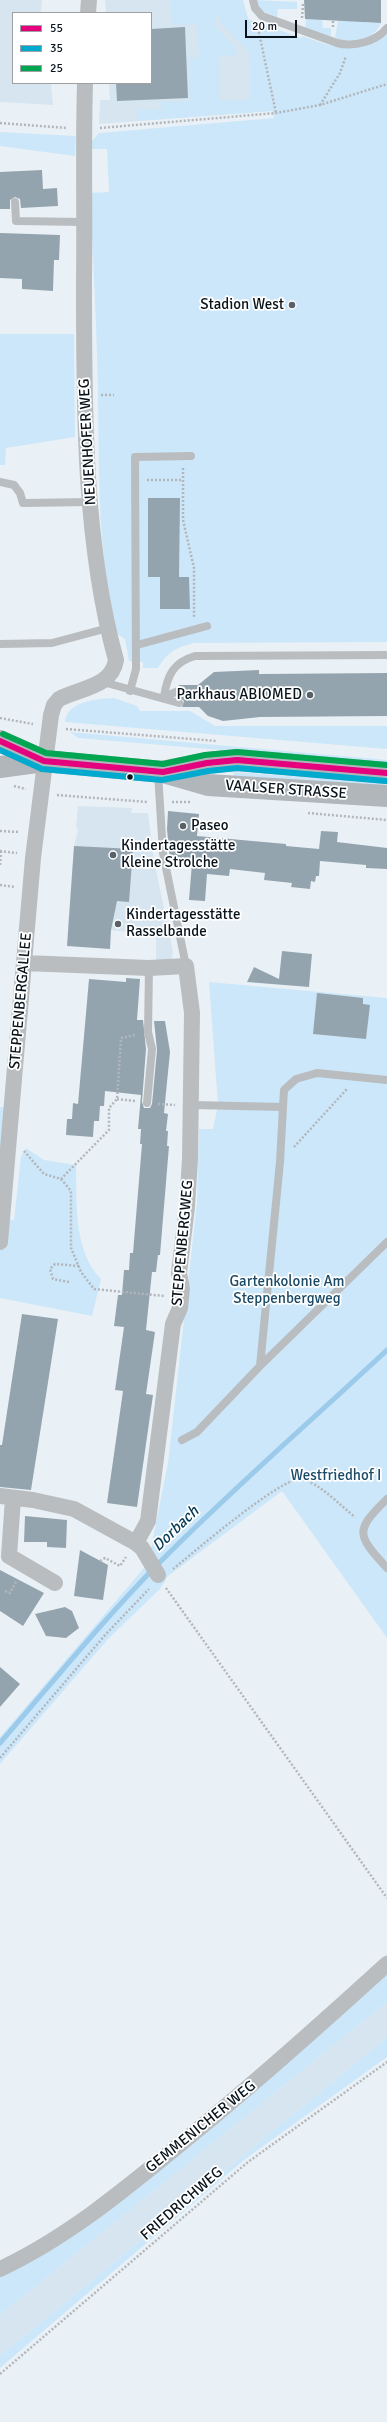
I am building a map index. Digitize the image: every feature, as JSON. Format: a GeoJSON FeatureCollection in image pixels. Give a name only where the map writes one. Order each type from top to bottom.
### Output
{"type":"FeatureCollection","features":[{"type":"Feature","properties":{"kind":"main road","name":"VAALSER STRASSE"},"geometry":{"type":"LineString","coordinates":[[0,741],[44,761]]}},
{"type":"Feature","properties":{"kind":"main road","name":"VAALSER STRASSE"},"geometry":{"type":"LineString","coordinates":[[161,772],[208,763],[237,760],[387,773]]}},
{"type":"Feature","properties":{"kind":"main road","name":"VAALSER STRASSE"},"geometry":{"type":"LineString","coordinates":[[0,767],[44,761],[161,772],[208,785],[387,796]]}},
{"type":"Feature","properties":{"kind":"street"},"geometry":{"type":"LineString","coordinates":[[88,12],[89,0]]}},
{"type":"Feature","properties":{"kind":"street","name":"NEUENHOFER WEG"},"geometry":{"type":"LineString","coordinates":[[85,84],[85,407],[90,502],[108,628],[116,660],[115,669],[103,682]]}},
{"type":"Feature","properties":{"kind":"street"},"geometry":{"type":"LineString","coordinates":[[44,761],[54,705],[71,693],[103,682]]}},
{"type":"Feature","properties":{"kind":"street","name":"STEPPENBERGALLEE"},"geometry":{"type":"LineString","coordinates":[[0,1242],[5,1108],[25,963],[33,858],[44,761]]}},
{"type":"Feature","properties":{"kind":"street"},"geometry":{"type":"LineString","coordinates":[[25,963],[149,968],[186,966]]}},
{"type":"Feature","properties":{"kind":"street","name":"STEPPENBERGWEG"},"geometry":{"type":"LineString","coordinates":[[136,1543],[148,1521],[172,1324],[180,1308],[182,1289],[179,1273],[187,1207],[192,1105],[192,1012],[186,966]]}},
{"type":"Feature","properties":{"kind":"street"},"geometry":{"type":"LineString","coordinates":[[55,1583],[9,1556],[6,1497],[74,1509],[136,1543],[147,1556],[159,1577]]}},
{"type":"Feature","properties":{"kind":"street","name":"GEMMENICHER WEG"},"geometry":{"type":"LineString","coordinates":[[0,2269],[36,2252],[73,2228],[149,2170],[247,2090],[387,1964]]}},
{"type":"Feature","properties":{"kind":"lane"},"geometry":{"type":"LineString","coordinates":[[253,0],[255,8],[262,16],[349,46],[372,39],[387,28]]}},
{"type":"Feature","properties":{"kind":"lane"},"geometry":{"type":"LineString","coordinates":[[15,202],[16,222],[84,222]]}},
{"type":"Feature","properties":{"kind":"lane"},"geometry":{"type":"LineString","coordinates":[[130,691],[136,669],[137,646],[135,457],[191,456]]}},
{"type":"Feature","properties":{"kind":"lane"},"geometry":{"type":"LineString","coordinates":[[0,482],[14,485],[20,493],[23,503],[90,502]]}},
{"type":"Feature","properties":{"kind":"lane"},"geometry":{"type":"LineString","coordinates":[[137,646],[207,626]]}},
{"type":"Feature","properties":{"kind":"lane"},"geometry":{"type":"LineString","coordinates":[[0,644],[52,642],[108,628]]}},
{"type":"Feature","properties":{"kind":"lane"},"geometry":{"type":"LineString","coordinates":[[164,697],[166,683],[173,668],[184,659],[195,656],[387,655]]}},
{"type":"Feature","properties":{"kind":"lane"},"geometry":{"type":"LineString","coordinates":[[103,682],[130,691],[164,697],[179,703]]}},
{"type":"Feature","properties":{"kind":"lane"},"geometry":{"type":"LineString","coordinates":[[164,697],[178,691]]}},
{"type":"Feature","properties":{"kind":"lane"},"geometry":{"type":"LineString","coordinates":[[161,772],[163,853],[186,966]]}},
{"type":"Feature","properties":{"kind":"lane"},"geometry":{"type":"LineString","coordinates":[[147,1103],[152,1049],[148,1032],[149,968]]}},
{"type":"Feature","properties":{"kind":"lane"},"geometry":{"type":"LineString","coordinates":[[260,1366],[280,1162],[284,1090],[296,1079],[317,1074],[387,1080]]}},
{"type":"Feature","properties":{"kind":"lane"},"geometry":{"type":"LineString","coordinates":[[192,1105],[283,1107]]}},
{"type":"Feature","properties":{"kind":"lane"},"geometry":{"type":"LineString","coordinates":[[182,1440],[197,1432],[260,1366],[387,1242]]}},
{"type":"Feature","properties":{"kind":"lane"},"geometry":{"type":"LineString","coordinates":[[387,1499],[364,1524],[363,1537],[370,1549],[387,1568]]}},
{"type":"Feature","properties":{"kind":"path"},"geometry":{"type":"LineString","coordinates":[[303,4],[303,16]]}},
{"type":"Feature","properties":{"kind":"path"},"geometry":{"type":"LineString","coordinates":[[262,16],[257,30],[276,113]]}},
{"type":"Feature","properties":{"kind":"path"},"geometry":{"type":"LineString","coordinates":[[320,105],[340,73],[349,46]]}},
{"type":"Feature","properties":{"kind":"path"},"geometry":{"type":"LineString","coordinates":[[0,123],[84,129],[276,113],[320,105],[387,84]]}},
{"type":"Feature","properties":{"kind":"path"},"geometry":{"type":"LineString","coordinates":[[135,480],[183,480],[183,520],[194,568],[194,630]]}},
{"type":"Feature","properties":{"kind":"path"},"geometry":{"type":"LineString","coordinates":[[1,718],[33,724]]}},
{"type":"Feature","properties":{"kind":"path"},"geometry":{"type":"LineString","coordinates":[[0,831],[22,832]]}},
{"type":"Feature","properties":{"kind":"path"},"geometry":{"type":"LineString","coordinates":[[0,865],[1,851],[19,853]]}},
{"type":"Feature","properties":{"kind":"path"},"geometry":{"type":"LineString","coordinates":[[0,885],[16,887]]}},
{"type":"Feature","properties":{"kind":"path"},"geometry":{"type":"LineString","coordinates":[[62,1179],[109,1130],[109,1108],[117,1099],[121,1038],[148,1032]]}},
{"type":"Feature","properties":{"kind":"path"},"geometry":{"type":"LineString","coordinates":[[280,1162],[357,1077]]}},
{"type":"Feature","properties":{"kind":"path"},"geometry":{"type":"LineString","coordinates":[[21,1149],[44,1174],[62,1179],[71,1191],[71,1248],[79,1266],[94,1288],[165,1296],[172,1288],[182,1289]]}},
{"type":"Feature","properties":{"kind":"path"},"geometry":{"type":"LineString","coordinates":[[68,1282],[53,1279],[50,1269],[55,1264],[79,1266]]}},
{"type":"Feature","properties":{"kind":"path"},"geometry":{"type":"LineString","coordinates":[[0,1758],[106,1634],[159,1577],[262,1499],[295,1479],[303,1479],[314,1485],[364,1524]]}},
{"type":"Feature","properties":{"kind":"path"},"geometry":{"type":"LineString","coordinates":[[100,1561],[105,1558],[120,1566],[136,1543]]}},
{"type":"Feature","properties":{"kind":"path"},"geometry":{"type":"LineString","coordinates":[[159,1577],[387,1898]]}},
{"type":"Feature","properties":{"kind":"path","name":"FRIEDRICHWEG"},"geometry":{"type":"LineString","coordinates":[[0,2374],[248,2162],[387,2062]]}},
{"type":"Feature","properties":{"kind":"shaded area"},"geometry":{"type":"Polygon","coordinates":[[[0,0],[42,0],[41,12],[12,12],[12,84],[51,84],[53,105],[0,102],[0,0]]]}},
{"type":"Feature","properties":{"kind":"shaded area"},"geometry":{"type":"Polygon","coordinates":[[[105,0],[243,0],[272,111],[99,124],[100,100],[110,100],[109,84],[152,84],[152,12],[106,12],[105,0]]]}},
{"type":"Feature","properties":{"kind":"shaded area"},"geometry":{"type":"Polygon","coordinates":[[[78,806],[132,808],[131,813],[148,813],[154,860],[173,952],[172,958],[167,961],[156,962],[156,934],[68,927],[74,846],[78,830],[76,826],[78,806]]]}},
{"type":"Feature","properties":{"kind":"shaded area"},"geometry":{"type":"Polygon","coordinates":[[[387,2002],[387,2037],[0,2356],[0,2315],[387,2002]]]}},
{"type":"Feature","properties":{"kind":"green space"},"geometry":{"type":"Polygon","coordinates":[[[170,0],[243,0],[248,19],[301,38],[302,36],[325,44],[346,48],[355,47],[376,40],[387,32],[387,642],[195,643],[178,648],[169,654],[165,657],[158,668],[143,668],[143,662],[129,661],[125,639],[116,633],[106,574],[101,515],[97,345],[90,193],[109,192],[107,149],[89,149],[90,143],[99,133],[274,118],[272,111],[138,121],[137,110],[161,109],[161,102],[190,101],[189,58],[199,57],[197,24],[171,25],[170,0]],[[217,14],[215,21],[216,26],[219,31],[233,44],[238,55],[219,56],[220,101],[250,100],[250,57],[248,51],[222,24],[217,14]]]}},
{"type":"Feature","properties":{"kind":"green space"},"geometry":{"type":"Polygon","coordinates":[[[255,0],[297,2],[297,9],[278,9],[277,17],[261,11],[255,0]]]}},
{"type":"Feature","properties":{"kind":"green space"},"geometry":{"type":"Polygon","coordinates":[[[306,19],[322,19],[323,28],[331,28],[331,36],[335,38],[338,21],[363,19],[366,23],[381,23],[374,32],[366,38],[357,41],[346,41],[325,36],[305,29],[306,19]]]}},
{"type":"Feature","properties":{"kind":"green space"},"geometry":{"type":"Polygon","coordinates":[[[0,132],[76,136],[75,156],[0,146],[0,132]]]}},
{"type":"Feature","properties":{"kind":"green space"},"geometry":{"type":"Polygon","coordinates":[[[0,334],[74,334],[75,437],[6,448],[5,465],[0,465],[0,334]]]}},
{"type":"Feature","properties":{"kind":"green space"},"geometry":{"type":"Polygon","coordinates":[[[114,698],[137,706],[140,711],[190,711],[215,726],[387,726],[387,749],[65,722],[67,715],[77,705],[91,700],[114,698]]]}},
{"type":"Feature","properties":{"kind":"green space"},"geometry":{"type":"Polygon","coordinates":[[[70,732],[387,760],[387,764],[78,738],[70,732]]]}},
{"type":"Feature","properties":{"kind":"green space"},"geometry":{"type":"Polygon","coordinates":[[[234,772],[387,783],[387,789],[233,776],[234,772]]]}},
{"type":"Feature","properties":{"kind":"green space","name":"Gartenkolonie Am Steppenbergweg"},"geometry":{"type":"Polygon","coordinates":[[[209,982],[387,998],[387,1638],[282,1491],[168,1576],[160,1589],[109,1638],[0,1764],[0,1737],[144,1568],[151,1548],[168,1463],[197,1202],[199,1129],[213,1129],[218,1105],[209,982]]]}},
{"type":"Feature","properties":{"kind":"green space"},"geometry":{"type":"Polygon","coordinates":[[[0,1107],[11,1108],[3,1215],[14,1221],[21,1156],[26,1148],[44,1160],[76,1165],[78,1225],[81,1240],[85,1255],[92,1268],[101,1279],[92,1316],[0,1298],[0,1107]]]}},
{"type":"Feature","properties":{"kind":"green space"},"geometry":{"type":"Polygon","coordinates":[[[387,1954],[387,2002],[0,2315],[0,2262],[60,2227],[151,2158],[241,2083],[387,1954]]]}},
{"type":"Feature","properties":{"kind":"green space"},"geometry":{"type":"Polygon","coordinates":[[[387,2037],[387,2057],[244,2160],[0,2368],[0,2356],[387,2037]]]}},
{"type":"Feature","properties":{"kind":"building"},"geometry":{"type":"Polygon","coordinates":[[[304,0],[381,0],[381,23],[305,19],[304,0]]]}},
{"type":"Feature","properties":{"kind":"building"},"geometry":{"type":"Polygon","coordinates":[[[185,27],[188,98],[117,101],[116,84],[152,84],[152,29],[185,27]]]}},
{"type":"Feature","properties":{"kind":"building"},"geometry":{"type":"Polygon","coordinates":[[[42,170],[43,189],[57,188],[58,206],[21,208],[20,199],[15,197],[10,200],[10,209],[0,209],[0,172],[42,170]]]}},
{"type":"Feature","properties":{"kind":"building"},"geometry":{"type":"Polygon","coordinates":[[[0,233],[60,235],[59,260],[54,260],[53,291],[22,289],[22,279],[0,278],[0,233]]]}},
{"type":"Feature","properties":{"kind":"building"},"geometry":{"type":"Polygon","coordinates":[[[148,498],[180,498],[179,577],[189,577],[190,609],[160,609],[160,577],[148,577],[148,498]]]}},
{"type":"Feature","properties":{"kind":"building","name":"Parkhaus ABIOMED"},"geometry":{"type":"Polygon","coordinates":[[[259,670],[259,674],[387,673],[387,716],[260,717],[223,721],[208,716],[199,707],[182,707],[184,701],[179,697],[183,694],[183,689],[178,685],[198,685],[214,672],[259,670]]]}},
{"type":"Feature","properties":{"kind":"building"},"geometry":{"type":"Polygon","coordinates":[[[168,811],[199,814],[197,836],[286,844],[286,846],[319,849],[321,831],[338,832],[337,842],[387,848],[387,869],[366,868],[366,865],[320,861],[319,876],[316,876],[315,882],[311,881],[310,889],[291,887],[292,883],[264,880],[265,873],[230,869],[229,876],[207,874],[205,901],[189,900],[192,863],[170,861],[167,829],[168,811]]]}},
{"type":"Feature","properties":{"kind":"building"},"geometry":{"type":"Polygon","coordinates":[[[74,846],[133,849],[129,902],[117,901],[111,930],[110,949],[67,946],[74,846]]]}},
{"type":"Feature","properties":{"kind":"building"},"geometry":{"type":"Polygon","coordinates":[[[282,951],[312,954],[309,987],[247,982],[254,967],[279,979],[282,951]]]}},
{"type":"Feature","properties":{"kind":"building"},"geometry":{"type":"Polygon","coordinates":[[[126,978],[140,979],[137,1020],[143,1020],[146,1049],[142,1102],[144,1108],[150,1108],[152,1104],[157,1050],[154,1021],[165,1021],[170,1052],[164,1113],[168,1114],[166,1131],[168,1131],[167,1146],[169,1146],[160,1255],[158,1255],[156,1272],[152,1272],[146,1330],[155,1332],[146,1394],[153,1395],[137,1507],[107,1503],[123,1391],[115,1390],[124,1327],[114,1326],[118,1295],[122,1295],[124,1270],[129,1270],[130,1253],[133,1253],[142,1144],[140,1144],[141,1129],[138,1129],[141,1095],[105,1091],[104,1106],[100,1106],[99,1121],[94,1121],[93,1137],[66,1135],[67,1119],[72,1119],[73,1103],[78,1104],[89,979],[126,982],[126,978]]]}},
{"type":"Feature","properties":{"kind":"building"},"geometry":{"type":"Polygon","coordinates":[[[317,993],[363,998],[363,1004],[370,1005],[366,1039],[313,1034],[317,993]]]}},
{"type":"Feature","properties":{"kind":"building"},"geometry":{"type":"Polygon","coordinates":[[[22,1314],[58,1319],[31,1490],[0,1487],[0,1445],[2,1445],[22,1314]]]}},
{"type":"Feature","properties":{"kind":"building"},"geometry":{"type":"Polygon","coordinates":[[[25,1516],[67,1520],[66,1548],[47,1547],[47,1542],[24,1542],[25,1516]]]}},
{"type":"Feature","properties":{"kind":"building"},"geometry":{"type":"Polygon","coordinates":[[[80,1550],[108,1565],[103,1600],[74,1596],[80,1550]]]}},
{"type":"Feature","properties":{"kind":"building"},"geometry":{"type":"Polygon","coordinates":[[[0,1570],[44,1593],[23,1626],[0,1611],[0,1570]]]}},
{"type":"Feature","properties":{"kind":"building"},"geometry":{"type":"Polygon","coordinates":[[[65,1607],[72,1611],[79,1628],[66,1638],[46,1636],[35,1614],[65,1607]]]}},
{"type":"Feature","properties":{"kind":"building"},"geometry":{"type":"Polygon","coordinates":[[[0,1667],[20,1684],[0,1707],[0,1667]]]}},
{"type":"Feature","properties":{"kind":"waterway","name":"Dorbach"},"geometry":{"type":"LineString","coordinates":[[0,1743],[98,1629],[159,1563],[243,1482],[387,1350]]}},
{"type":"Feature","properties":{"kind":"transit line","name":"25"},"geometry":{"type":"LineString","coordinates":[[3,734],[46,753],[163,764],[205,755],[237,752],[387,765]]}},
{"type":"Feature","properties":{"kind":"transit line","name":"55"},"geometry":{"type":"LineString","coordinates":[[0,741],[44,761],[163,772],[207,763],[237,760],[387,773]]}},
{"type":"Feature","properties":{"kind":"transit line","name":"35"},"geometry":{"type":"LineString","coordinates":[[0,750],[42,769],[162,780],[208,771],[237,768],[386,781]]}},
{"type":"Feature","properties":{"kind":"place","name":"Stadion West"},"geometry":{"type":"Point","coordinates":[292,305]}},
{"type":"Feature","properties":{"kind":"place","name":"Parkhaus ABIOMED"},"geometry":{"type":"Point","coordinates":[310,695]}},
{"type":"Feature","properties":{"kind":"place","name":"Paseo"},"geometry":{"type":"Point","coordinates":[183,826]}},
{"type":"Feature","properties":{"kind":"place","name":"Kindertagesstätte Kleine Strolche"},"geometry":{"type":"Point","coordinates":[113,855]}},
{"type":"Feature","properties":{"kind":"place","name":"Kindertagesstätte Rasselbande"},"geometry":{"type":"Point","coordinates":[118,924]}},
{"type":"Feature","properties":{"kind":"park label","name":"Westfriedhof I"},"geometry":{"type":"Point","coordinates":[336,1476]}}]}
